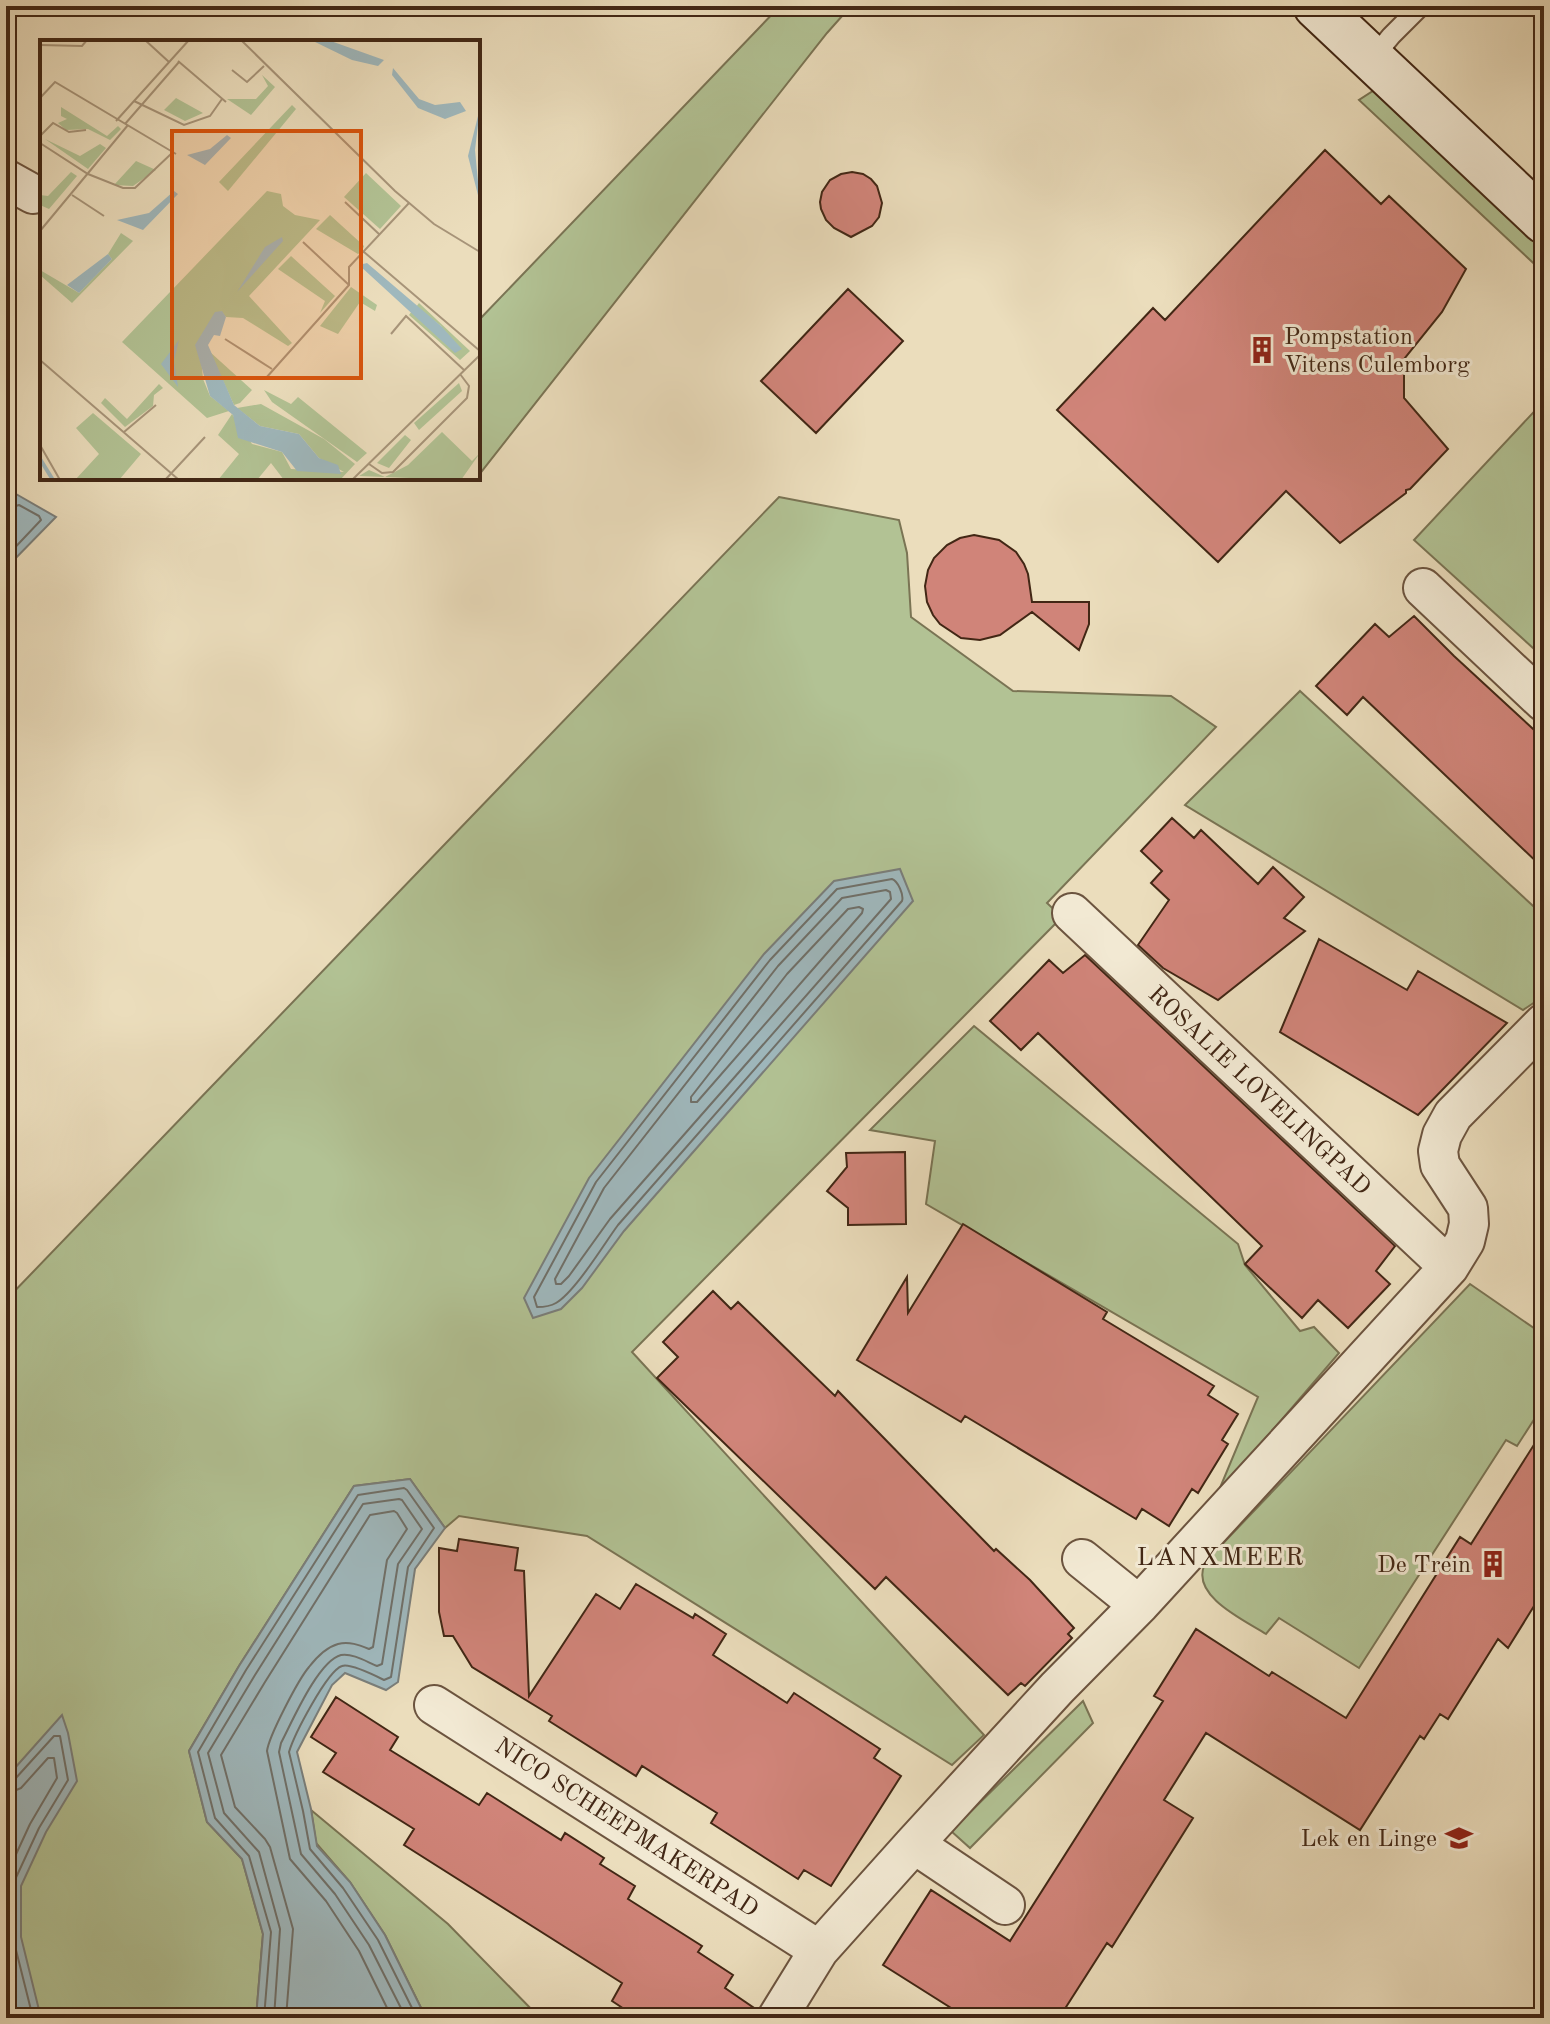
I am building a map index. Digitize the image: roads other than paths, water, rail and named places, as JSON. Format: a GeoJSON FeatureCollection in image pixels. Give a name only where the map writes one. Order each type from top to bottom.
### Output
{"type":"FeatureCollection","features":[{"type":"Feature","properties":{"kind":"street"},"geometry":{"type":"LineString","coordinates":[[1316,6],[1544,221]]}},
{"type":"Feature","properties":{"kind":"street"},"geometry":{"type":"LineString","coordinates":[[1423,588],[1544,702]]}},
{"type":"Feature","properties":{"kind":"street","name":"ROSALIE LOVELINGPAD"},"geometry":{"type":"LineString","coordinates":[[1072,913],[1449,1267]]}},
{"type":"Feature","properties":{"kind":"street"},"geometry":{"type":"LineString","coordinates":[[777,2018],[819,1950],[1057,1688],[1139,1605],[1449,1267],[1465,1241],[1469,1216],[1468,1208],[1440,1165],[1438,1151],[1442,1135],[1453,1115],[1544,1023]]}},
{"type":"Feature","properties":{"kind":"street"},"geometry":{"type":"LineString","coordinates":[[1082,1559],[1139,1605]]}},
{"type":"Feature","properties":{"kind":"street","name":"NICO SCHEEPMAKERPAD"},"geometry":{"type":"LineString","coordinates":[[434,1705],[819,1950]]}},
{"type":"Feature","properties":{"kind":"street"},"geometry":{"type":"LineString","coordinates":[[914,1844],[1005,1905]]}},
{"type":"Feature","properties":{"kind":"lane"},"geometry":{"type":"LineString","coordinates":[[1372,59],[1421,6]]}},
{"type":"Feature","properties":{"kind":"water"},"geometry":{"type":"Polygon","coordinates":[[[16,494],[56,517],[6,568],[6,503],[16,494]]]}},
{"type":"Feature","properties":{"kind":"water"},"geometry":{"type":"Polygon","coordinates":[[[900,869],[913,901],[624,1231],[582,1288],[561,1309],[533,1318],[524,1298],[589,1178],[764,954],[834,881],[900,869]]]}},
{"type":"Feature","properties":{"kind":"water"},"geometry":{"type":"Polygon","coordinates":[[[410,1479],[445,1528],[415,1569],[398,1682],[386,1690],[345,1673],[332,1685],[297,1752],[317,1846],[350,1882],[385,1935],[426,2018],[256,2018],[263,1934],[242,1859],[207,1822],[189,1751],[239,1666],[354,1486],[410,1479]]]}},
{"type":"Feature","properties":{"kind":"water"},"geometry":{"type":"Polygon","coordinates":[[[62,1715],[77,1781],[46,1832],[21,1886],[21,1937],[41,2018],[6,2018],[6,1778],[62,1715]]]}},
{"type":"Feature","properties":{"kind":"place","name":"Pompstation Vitens Culemborg"},"geometry":{"type":"Point","coordinates":[1262,350]}},
{"type":"Feature","properties":{"kind":"place","name":"De Trein"},"geometry":{"type":"Point","coordinates":[1493,1564]}},
{"type":"Feature","properties":{"kind":"place","name":"Lek en Linge"},"geometry":{"type":"Point","coordinates":[1459,1838]}},
{"type":"Feature","properties":{"kind":"district","name":"LANXMEER"},"geometry":{"type":"Point","coordinates":[1221,1556]}}]}
